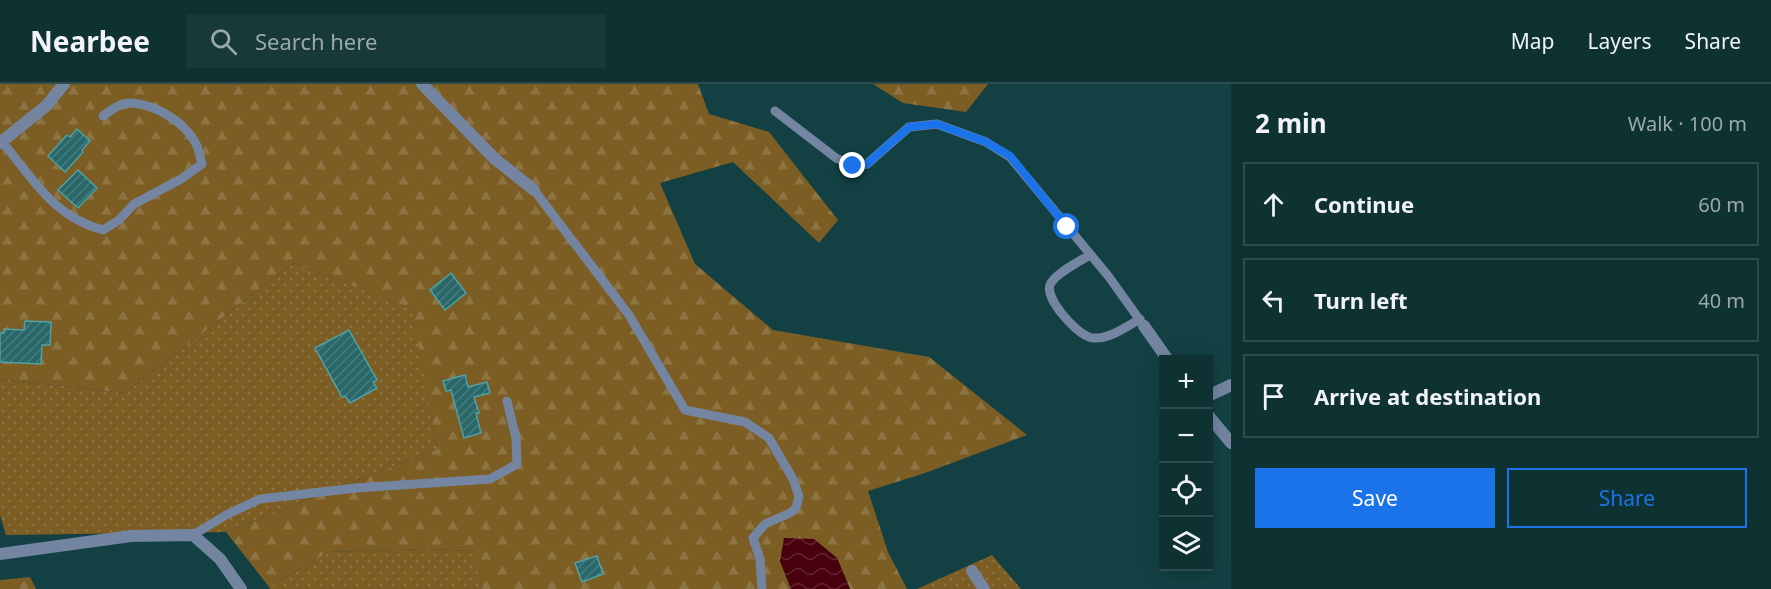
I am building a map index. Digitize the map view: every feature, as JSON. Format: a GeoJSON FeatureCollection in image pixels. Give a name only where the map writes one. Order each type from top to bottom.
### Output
{"type":"FeatureCollection","features":[{"type":"Feature","properties":{"kind":"street"},"geometry":{"type":"LineString","coordinates":[[1,143],[46,106],[64,84]]}},
{"type":"Feature","properties":{"kind":"street"},"geometry":{"type":"LineString","coordinates":[[422,84],[495,159],[534,190]]}},
{"type":"Feature","properties":{"kind":"street"},"geometry":{"type":"LineString","coordinates":[[1142,322],[1165,355]]}},
{"type":"Feature","properties":{"kind":"street"},"geometry":{"type":"LineString","coordinates":[[1213,394],[1231,386]]}},
{"type":"Feature","properties":{"kind":"street"},"geometry":{"type":"LineString","coordinates":[[1213,420],[1231,443]]}},
{"type":"Feature","properties":{"kind":"street"},"geometry":{"type":"LineString","coordinates":[[0,554],[131,536],[193,536],[220,559],[241,589]]}},
{"type":"Feature","properties":{"kind":"street"},"geometry":{"type":"LineString","coordinates":[[972,571],[984,589]]}},
{"type":"Feature","properties":{"kind":"lane"},"geometry":{"type":"LineString","coordinates":[[1,143],[39,190],[58,208],[85,225],[103,230],[119,220],[134,204],[181,179],[202,164],[197,144],[188,131],[163,112],[131,103],[114,107],[103,116]]}},
{"type":"Feature","properties":{"kind":"lane"},"geometry":{"type":"LineString","coordinates":[[775,111],[836,158],[853,166],[867,164],[909,127],[937,124],[986,142],[1010,156],[1090,255],[1142,322],[1105,337],[1088,337],[1081,333],[1054,304],[1049,286],[1054,278],[1090,255]]}},
{"type":"Feature","properties":{"kind":"lane"},"geometry":{"type":"LineString","coordinates":[[534,190],[629,315],[685,410],[745,422],[769,438],[775,448],[798,495],[796,508],[765,524],[753,538],[760,560],[762,589]]}},
{"type":"Feature","properties":{"kind":"lane"},"geometry":{"type":"LineString","coordinates":[[193,536],[226,515],[260,499],[356,488],[490,479],[517,464],[516,438],[507,401]]}},
{"type":"Feature","properties":{"kind":"green space"},"geometry":{"type":"Polygon","coordinates":[[[0,84],[698,84],[709,114],[769,132],[838,220],[819,243],[733,162],[660,183],[695,264],[773,330],[929,357],[1027,435],[925,473],[868,491],[888,552],[907,589],[850,589],[837,558],[814,540],[785,538],[780,561],[791,589],[482,589],[474,551],[429,549],[329,552],[269,587],[226,532],[437,449],[412,309],[293,263],[125,393],[0,379],[0,84]]]}},
{"type":"Feature","properties":{"kind":"green space"},"geometry":{"type":"Polygon","coordinates":[[[873,84],[988,84],[966,112],[903,103],[873,84]]]}},
{"type":"Feature","properties":{"kind":"green space"},"geometry":{"type":"Polygon","coordinates":[[[293,263],[413,309],[437,449],[226,532],[6,535],[0,515],[0,379],[125,393],[293,263]]]}},
{"type":"Feature","properties":{"kind":"green space"},"geometry":{"type":"Polygon","coordinates":[[[429,549],[475,551],[482,589],[270,589],[269,587],[329,552],[429,549]]]}},
{"type":"Feature","properties":{"kind":"green space"},"geometry":{"type":"Polygon","coordinates":[[[992,555],[1021,589],[917,589],[992,555]]]}},
{"type":"Feature","properties":{"kind":"green space"},"geometry":{"type":"Polygon","coordinates":[[[30,577],[36,589],[0,589],[0,580],[30,577]]]}},
{"type":"Feature","properties":{"kind":"water"},"geometry":{"type":"Polygon","coordinates":[[[784,538],[814,539],[837,558],[850,589],[791,589],[780,561],[784,538]]]}},
{"type":"Feature","properties":{"kind":"building"},"geometry":{"type":"Polygon","coordinates":[[[77,129],[90,141],[65,172],[48,156],[67,135],[70,137],[77,129]]]}},
{"type":"Feature","properties":{"kind":"building"},"geometry":{"type":"Polygon","coordinates":[[[78,170],[97,188],[78,208],[58,190],[78,170]]]}},
{"type":"Feature","properties":{"kind":"building"},"geometry":{"type":"Polygon","coordinates":[[[451,273],[466,293],[445,310],[430,290],[451,273]]]}},
{"type":"Feature","properties":{"kind":"building"},"geometry":{"type":"Polygon","coordinates":[[[25,321],[51,322],[50,345],[42,345],[41,364],[0,362],[0,333],[4,333],[4,329],[24,330],[25,321]]]}},
{"type":"Feature","properties":{"kind":"building"},"geometry":{"type":"Polygon","coordinates":[[[349,330],[377,380],[373,382],[377,388],[350,403],[345,396],[342,397],[315,348],[349,330]]]}},
{"type":"Feature","properties":{"kind":"building"},"geometry":{"type":"Polygon","coordinates":[[[465,375],[468,387],[487,382],[490,393],[474,397],[479,413],[476,413],[481,433],[464,438],[451,390],[446,391],[443,381],[465,375]]]}},
{"type":"Feature","properties":{"kind":"building"},"geometry":{"type":"Polygon","coordinates":[[[597,556],[603,574],[582,582],[575,563],[597,556]]]}},
{"type":"Feature","properties":{"kind":"route"},"geometry":{"type":"LineString","coordinates":[[853,166],[867,164],[909,127],[937,124],[986,142],[1010,156],[1067,227]]}}]}
